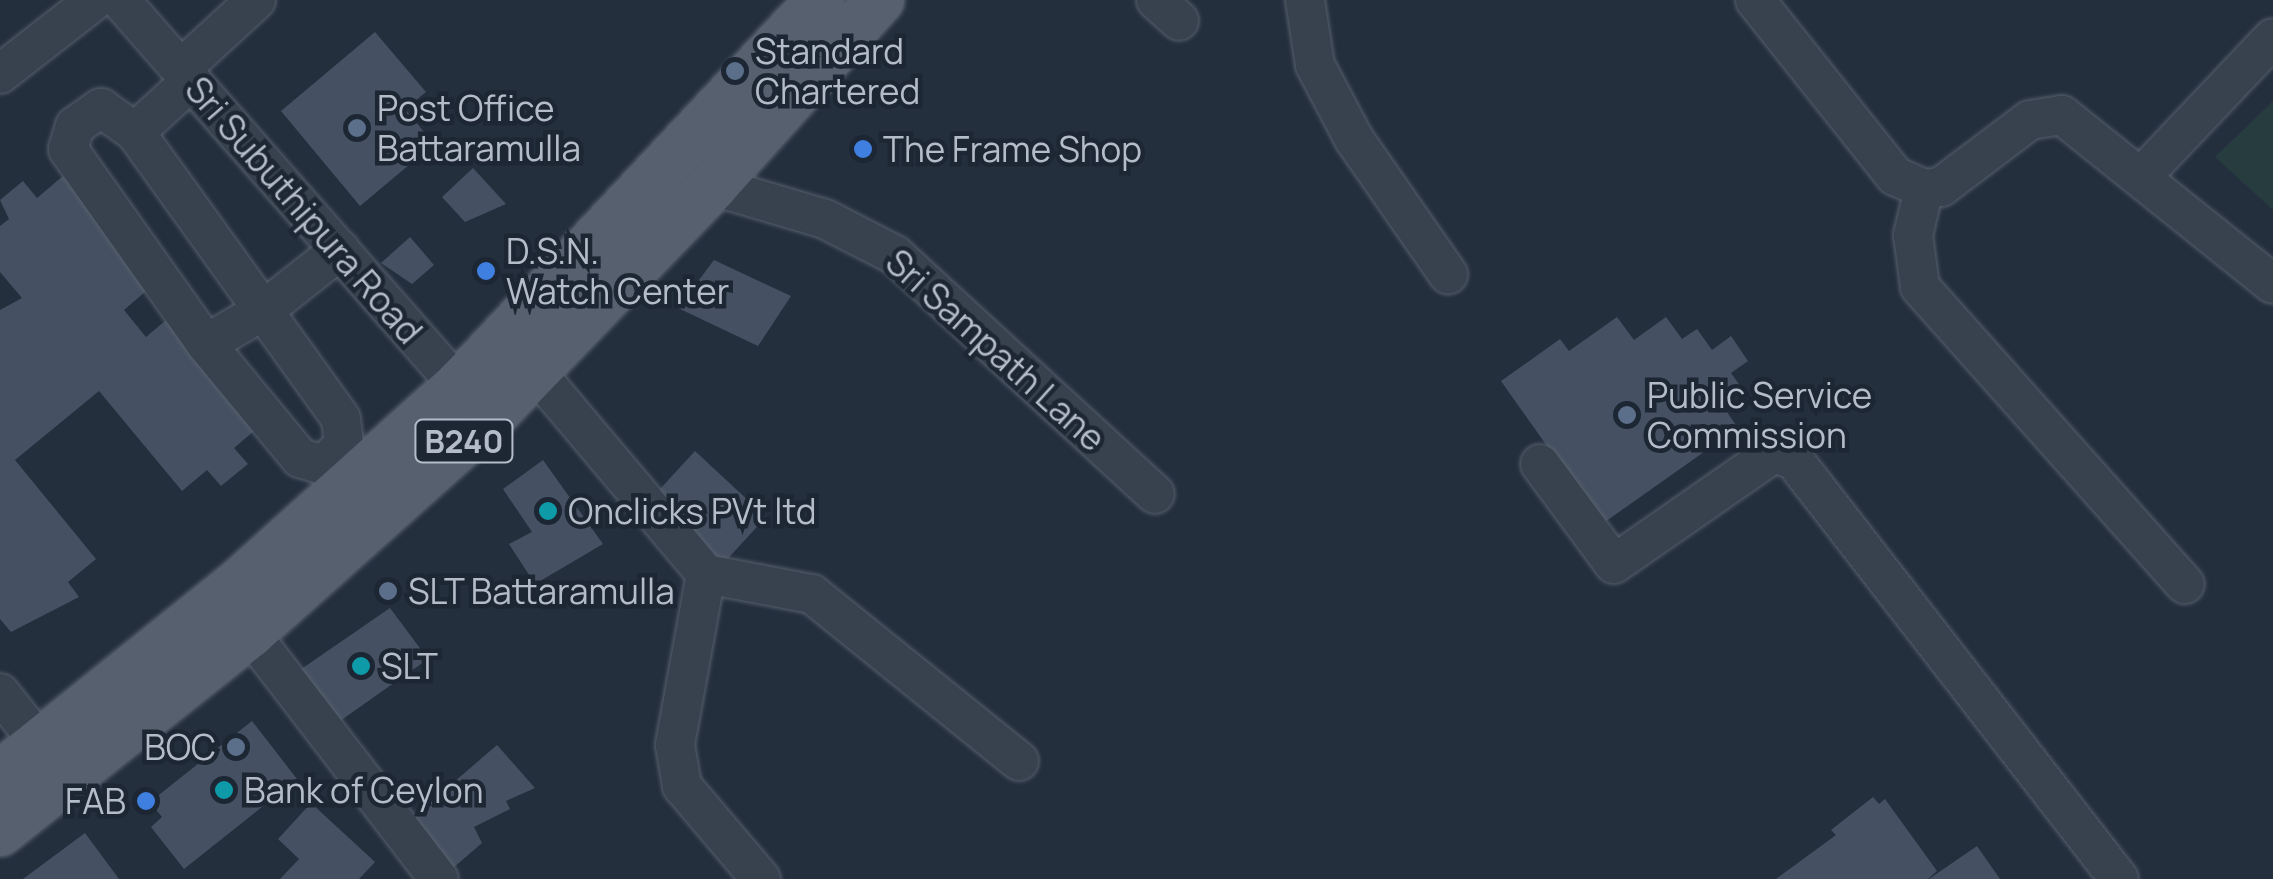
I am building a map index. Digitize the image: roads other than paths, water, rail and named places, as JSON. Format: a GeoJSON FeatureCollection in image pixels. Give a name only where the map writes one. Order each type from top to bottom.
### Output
{"type":"FeatureCollection","features":[{"type":"Feature","properties":{"kind":"main road","name":"B240"},"geometry":{"type":"LineString","coordinates":[[0,832],[250,633],[473,403],[820,0]]}},
{"type":"Feature","properties":{"kind":"main road","name":"B240"},"geometry":{"type":"LineString","coordinates":[[0,776],[239,583],[473,403],[535,371],[713,186],[880,0]]}},
{"type":"Feature","properties":{"kind":"street"},"geometry":{"type":"LineString","coordinates":[[0,74],[95,0]]}},
{"type":"Feature","properties":{"kind":"street","name":"Sri Subuthipura Road"},"geometry":{"type":"LineString","coordinates":[[120,0],[473,403]]}},
{"type":"Feature","properties":{"kind":"street"},"geometry":{"type":"LineString","coordinates":[[134,132],[256,0]]}},
{"type":"Feature","properties":{"kind":"street"},"geometry":{"type":"LineString","coordinates":[[1306,0],[1315,65],[1330,95],[1448,274]]}},
{"type":"Feature","properties":{"kind":"street"},"geometry":{"type":"LineString","coordinates":[[1754,0],[1895,176],[1924,189],[1941,188],[2030,120],[2062,116],[2273,284]]}},
{"type":"Feature","properties":{"kind":"street"},"geometry":{"type":"LineString","coordinates":[[2142,176],[2273,38]]}},
{"type":"Feature","properties":{"kind":"street"},"geometry":{"type":"LineString","coordinates":[[101,108],[134,132],[264,310],[348,434],[323,465],[300,458],[206,344],[68,149],[75,126],[101,108]]}},
{"type":"Feature","properties":{"kind":"street","name":"Sri Sampath Lane"},"geometry":{"type":"LineString","coordinates":[[713,186],[824,220],[895,255],[1154,494]]}},
{"type":"Feature","properties":{"kind":"street"},"geometry":{"type":"LineString","coordinates":[[1924,189],[1913,236],[1920,286],[2185,584]]}},
{"type":"Feature","properties":{"kind":"street"},"geometry":{"type":"LineString","coordinates":[[206,344],[264,310],[340,250]]}},
{"type":"Feature","properties":{"kind":"street"},"geometry":{"type":"LineString","coordinates":[[535,371],[706,574],[812,594],[1019,761]]}},
{"type":"Feature","properties":{"kind":"street"},"geometry":{"type":"LineString","coordinates":[[1540,464],[1614,564],[1774,453],[1794,460],[2119,879]]}},
{"type":"Feature","properties":{"kind":"street"},"geometry":{"type":"LineString","coordinates":[[706,574],[674,746],[682,786],[761,879]]}},
{"type":"Feature","properties":{"kind":"street"},"geometry":{"type":"LineString","coordinates":[[250,633],[438,879]]}},
{"type":"Feature","properties":{"kind":"street"},"geometry":{"type":"LineString","coordinates":[[0,693],[41,745]]}},
{"type":"Feature","properties":{"kind":"place","name":"Standard Chartered"},"geometry":{"type":"Point","coordinates":[735,71]}},
{"type":"Feature","properties":{"kind":"place","name":"Post Office Battaramulla"},"geometry":{"type":"Point","coordinates":[357,128]}},
{"type":"Feature","properties":{"kind":"place","name":"The Frame Shop"},"geometry":{"type":"Point","coordinates":[863,149]}},
{"type":"Feature","properties":{"kind":"place","name":"D.S.N. Watch Center"},"geometry":{"type":"Point","coordinates":[486,271]}},
{"type":"Feature","properties":{"kind":"place","name":"Public Service Commission"},"geometry":{"type":"Point","coordinates":[1627,415]}},
{"type":"Feature","properties":{"kind":"place","name":"Onclicks PVt ltd"},"geometry":{"type":"Point","coordinates":[548,511]}},
{"type":"Feature","properties":{"kind":"place","name":"SLT Battaramulla"},"geometry":{"type":"Point","coordinates":[388,591]}},
{"type":"Feature","properties":{"kind":"place","name":"SLT"},"geometry":{"type":"Point","coordinates":[361,666]}},
{"type":"Feature","properties":{"kind":"place","name":"BOC"},"geometry":{"type":"Point","coordinates":[236,747]}},
{"type":"Feature","properties":{"kind":"place","name":"Bank of Ceylon"},"geometry":{"type":"Point","coordinates":[224,790]}},
{"type":"Feature","properties":{"kind":"place","name":"FAB"},"geometry":{"type":"Point","coordinates":[146,801]}}]}
